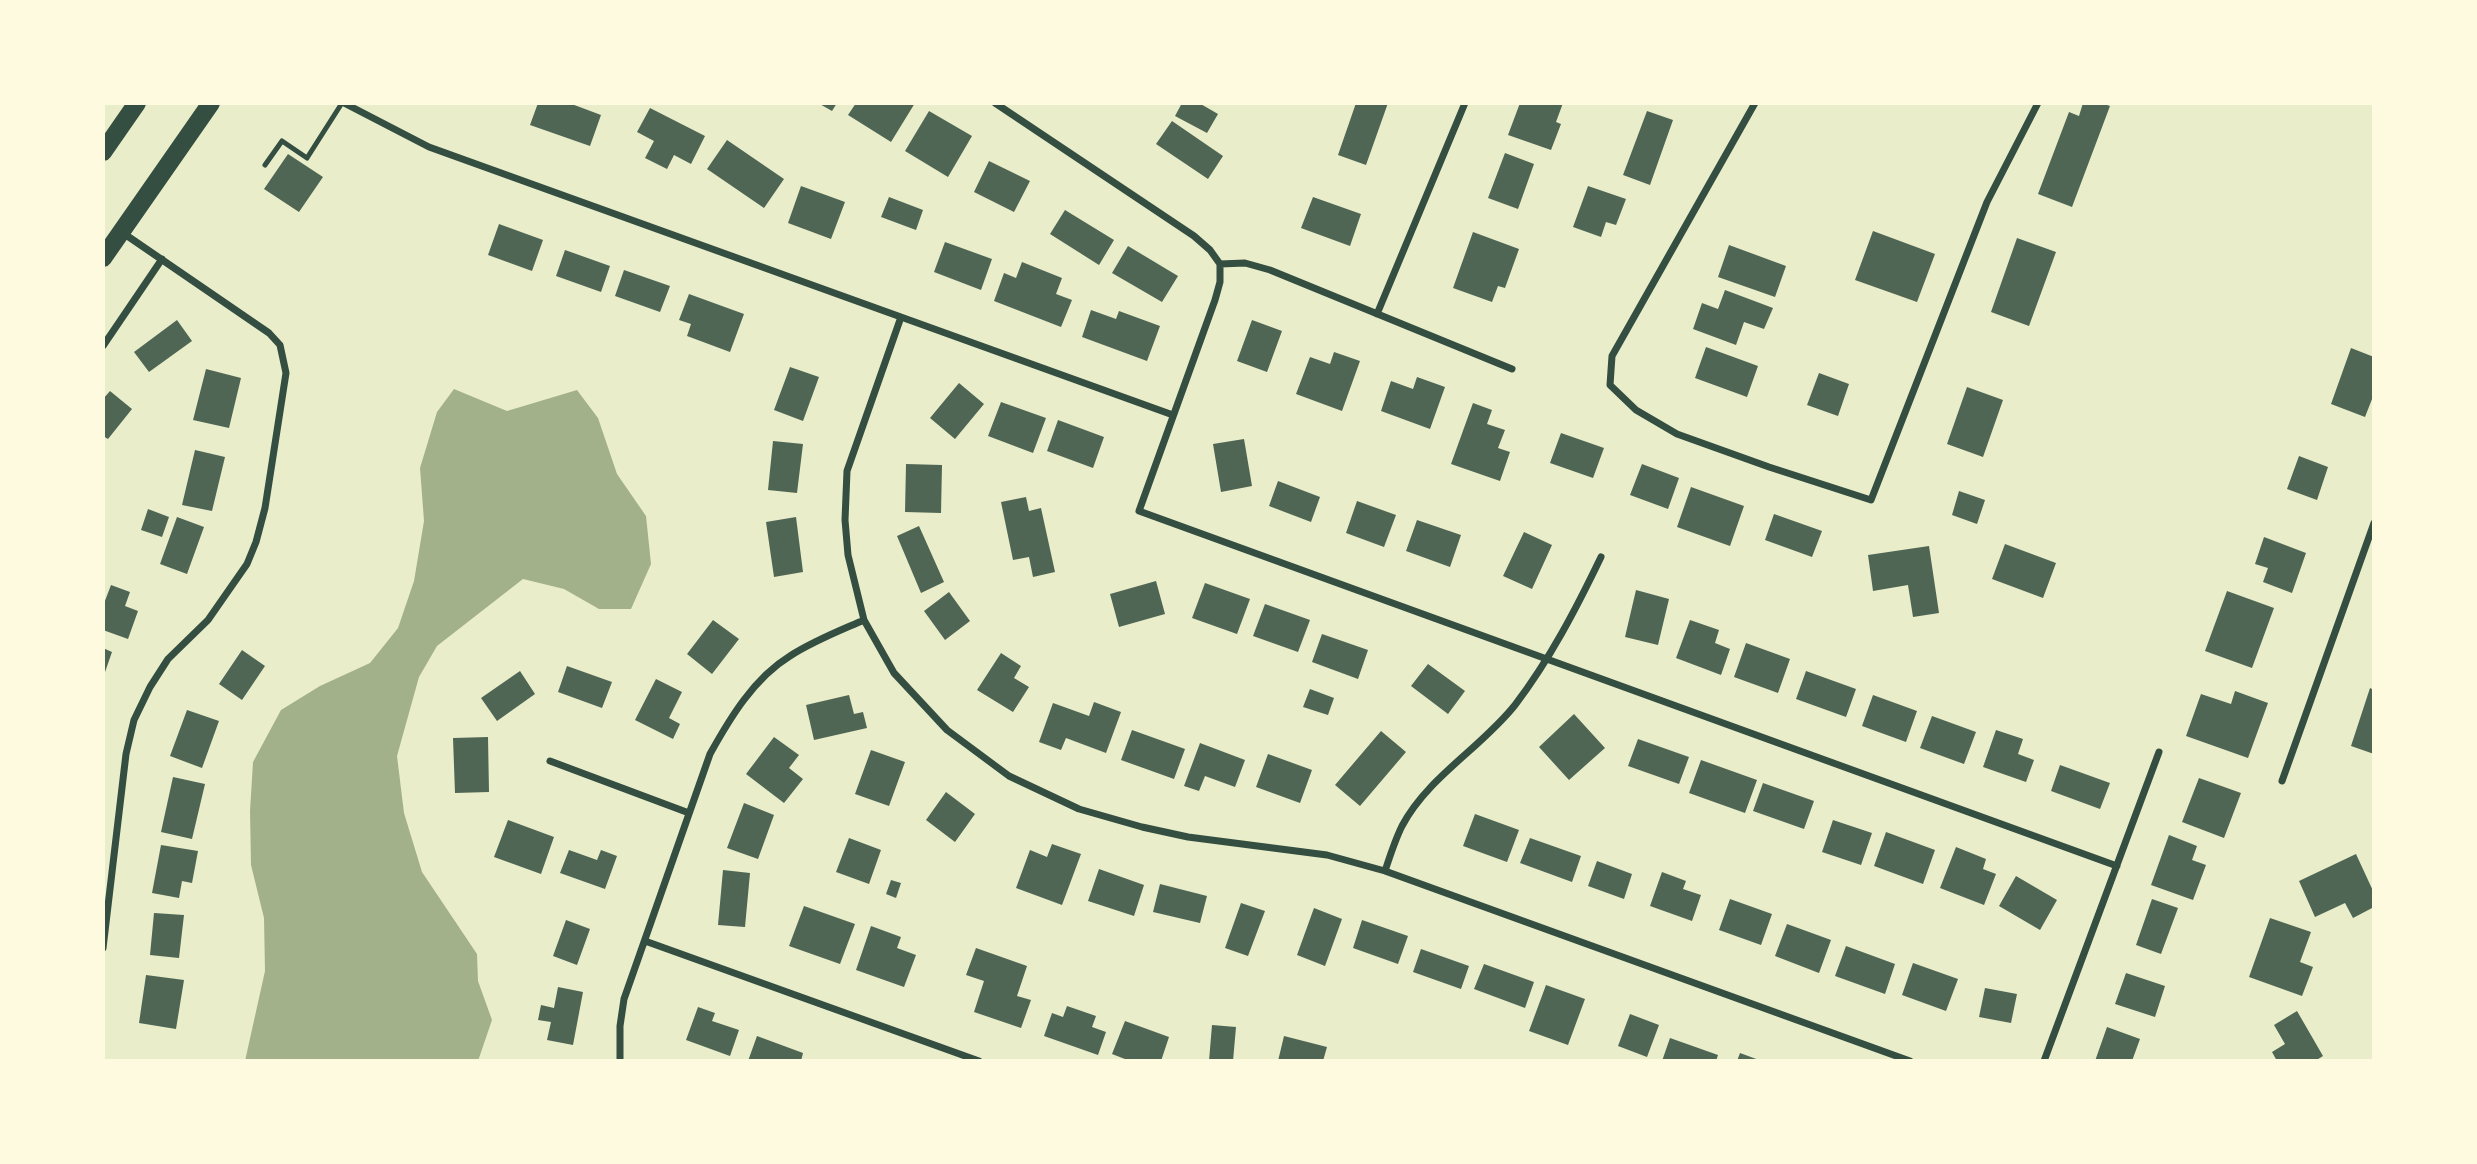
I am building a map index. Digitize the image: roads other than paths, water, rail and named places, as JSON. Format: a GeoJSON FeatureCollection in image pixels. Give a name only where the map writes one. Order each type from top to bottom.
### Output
{"type":"FeatureCollection","features":[{"type":"Feature","properties":{"kind":"main road"},"geometry":{"type":"LineString","coordinates":[[103,152],[137,103]]}},
{"type":"Feature","properties":{"kind":"main road"},"geometry":{"type":"LineString","coordinates":[[103,258],[123,233],[173,155],[211,103]]}},
{"type":"Feature","properties":{"kind":"street"},"geometry":{"type":"LineString","coordinates":[[343,103],[429,148],[1173,415]]}},
{"type":"Feature","properties":{"kind":"street"},"geometry":{"type":"LineString","coordinates":[[995,103],[1194,236],[1210,250],[1220,264],[1220,282],[1215,300],[1139,511],[2117,866]]}},
{"type":"Feature","properties":{"kind":"street"},"geometry":{"type":"LineString","coordinates":[[1377,314],[1465,103]]}},
{"type":"Feature","properties":{"kind":"street"},"geometry":{"type":"LineString","coordinates":[[1755,103],[1612,356],[1610,385],[1636,410],[1677,433],[1769,467],[1871,500],[1987,202],[2038,103]]}},
{"type":"Feature","properties":{"kind":"street"},"geometry":{"type":"LineString","coordinates":[[103,948],[126,754],[134,720],[168,659],[208,620],[247,564],[265,508],[286,373],[280,345],[269,333],[123,233]]}},
{"type":"Feature","properties":{"kind":"street"},"geometry":{"type":"LineString","coordinates":[[103,346],[162,259]]}},
{"type":"Feature","properties":{"kind":"street"},"geometry":{"type":"LineString","coordinates":[[1220,264],[1245,263],[1270,270],[1512,369]]}},
{"type":"Feature","properties":{"kind":"street"},"geometry":{"type":"LineString","coordinates":[[901,317],[847,471],[845,520],[848,555],[864,620],[894,673],[947,730],[1009,776],[1079,809],[1142,827],[1188,837],[1327,855],[1385,871],[1910,1061]]}},
{"type":"Feature","properties":{"kind":"street"},"geometry":{"type":"LineString","coordinates":[[2283,781],[2374,523]]}},
{"type":"Feature","properties":{"kind":"street"},"geometry":{"type":"LineString","coordinates":[[1385,871],[1403,825],[1430,789],[1505,716],[1548,658],[1575,612],[1601,557]]}},
{"type":"Feature","properties":{"kind":"street"},"geometry":{"type":"LineString","coordinates":[[620,1061],[620,1026],[624,999],[710,754],[729,719],[757,684],[787,658],[820,639],[864,620]]}},
{"type":"Feature","properties":{"kind":"street"},"geometry":{"type":"LineString","coordinates":[[2044,1061],[2159,752]]}},
{"type":"Feature","properties":{"kind":"street"},"geometry":{"type":"LineString","coordinates":[[550,761],[689,813]]}},
{"type":"Feature","properties":{"kind":"street"},"geometry":{"type":"LineString","coordinates":[[645,941],[979,1061]]}},
{"type":"Feature","properties":{"kind":"lane"},"geometry":{"type":"LineString","coordinates":[[265,165],[282,141],[307,158],[343,103]]}}]}
